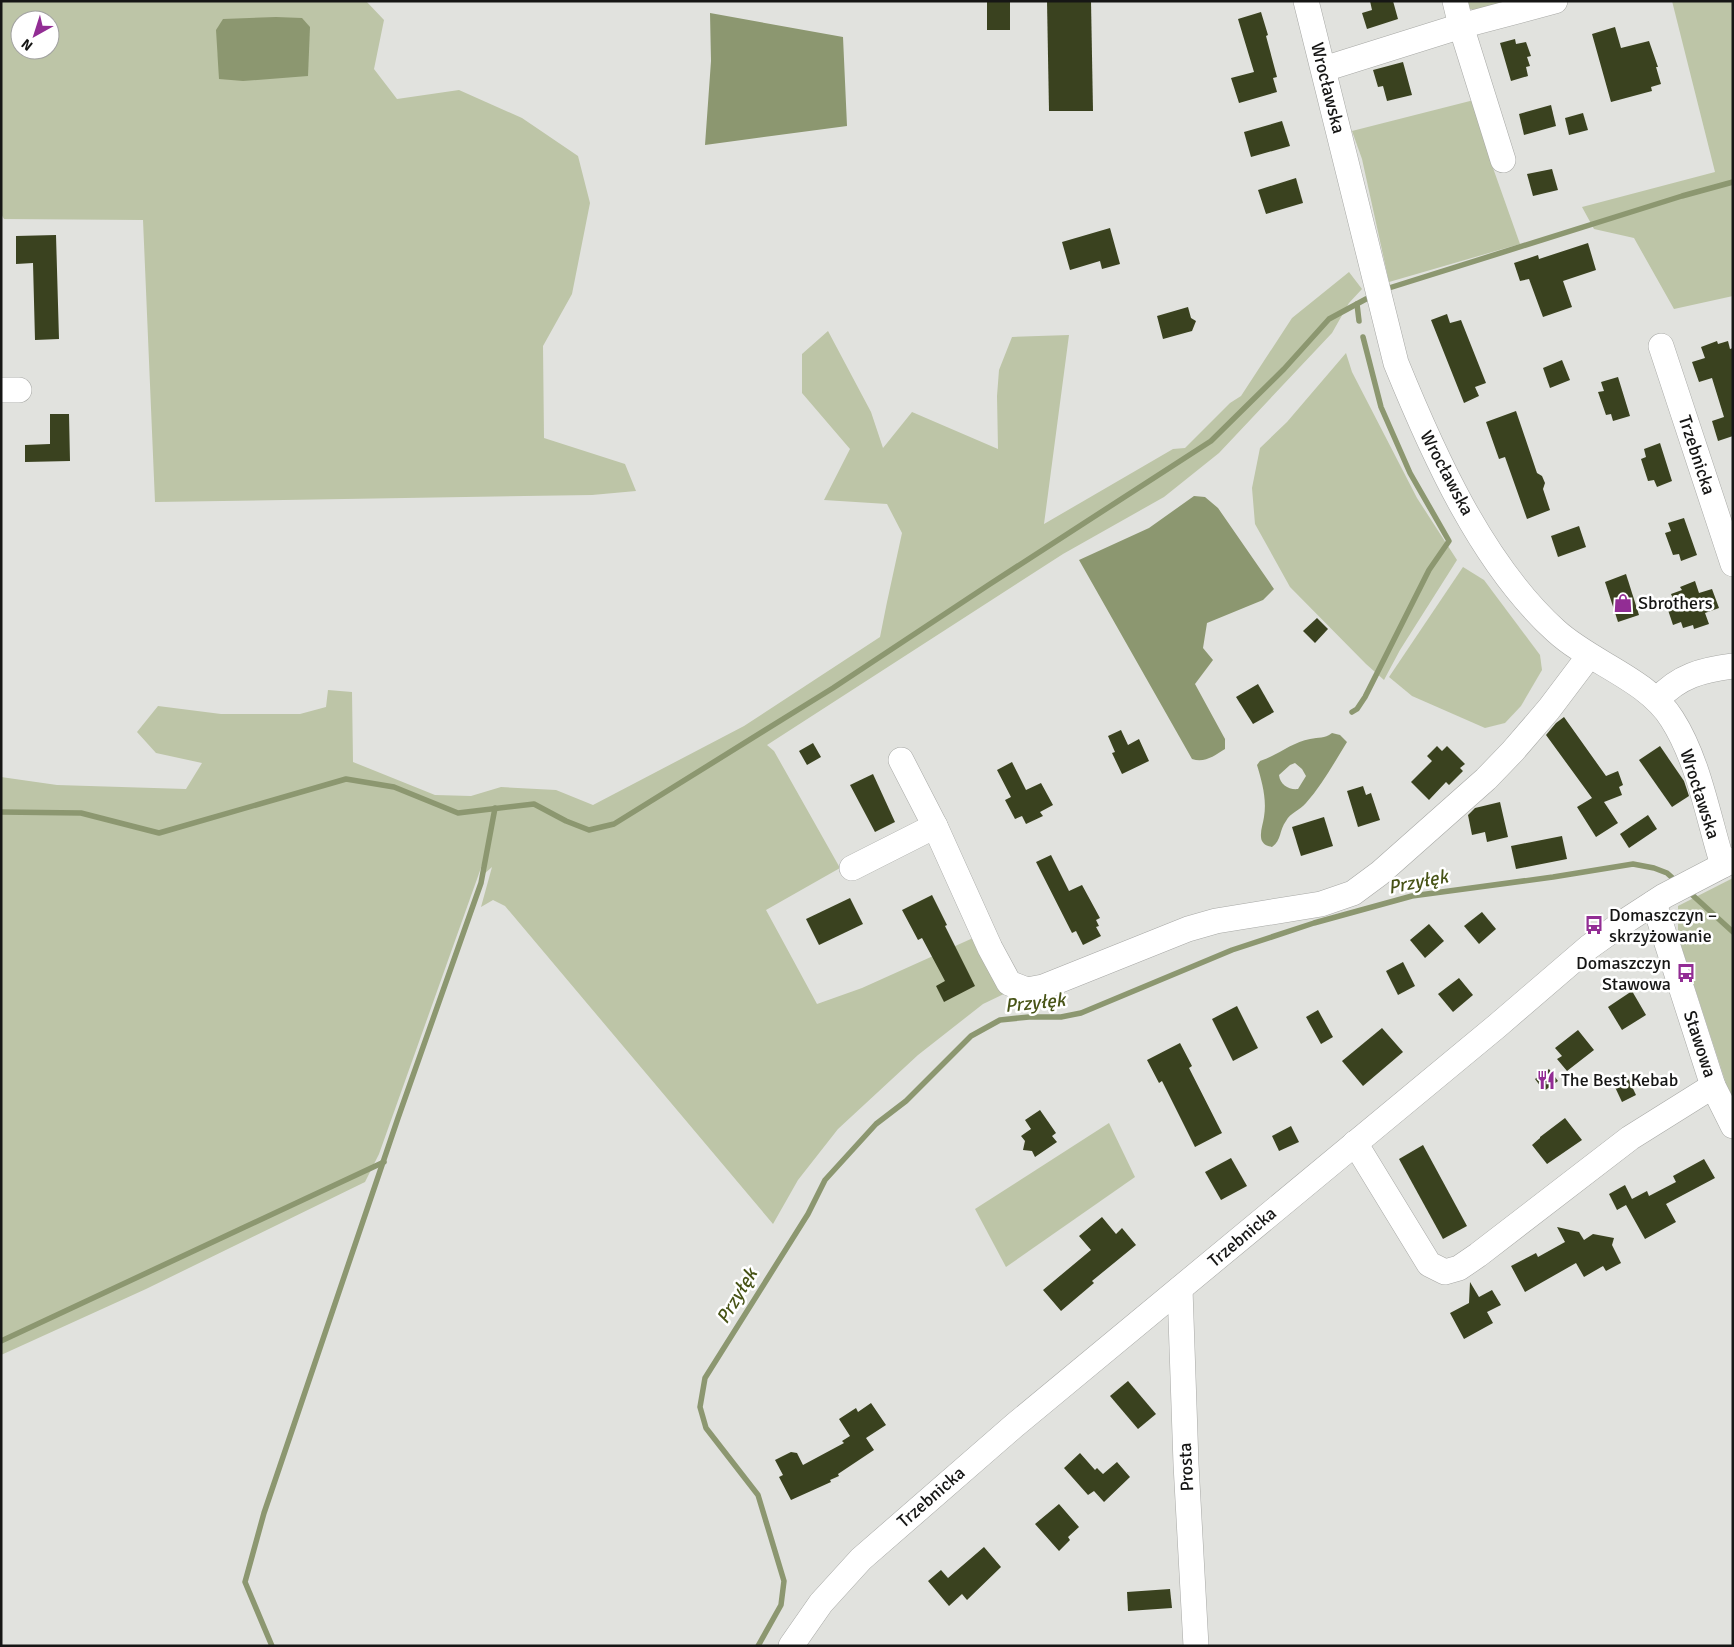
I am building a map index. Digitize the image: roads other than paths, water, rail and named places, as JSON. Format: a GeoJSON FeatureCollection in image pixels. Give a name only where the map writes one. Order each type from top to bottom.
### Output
{"type":"FeatureCollection","features":[{"type":"Feature","properties":{"kind":"street","name":"Wrocławska"},"geometry":{"type":"LineString","coordinates":[[1306,1],[1396,363],[1419,418],[1456,494],[1495,558],[1530,604],[1556,632],[1589,656],[1628,678],[1658,699],[1672,718],[1682,737],[1728,862]]}},
{"type":"Feature","properties":{"kind":"street"},"geometry":{"type":"LineString","coordinates":[[1455,1],[1503,160]]}},
{"type":"Feature","properties":{"kind":"street"},"geometry":{"type":"LineString","coordinates":[[1324,69],[1461,26],[1555,1]]}},
{"type":"Feature","properties":{"kind":"street","name":"Trzebnicka"},"geometry":{"type":"LineString","coordinates":[[1661,346],[1733,564]]}},
{"type":"Feature","properties":{"kind":"street"},"geometry":{"type":"LineString","coordinates":[[901,760],[935,826],[990,948],[1009,983],[1027,990],[1043,987],[1188,929],[1216,921],[1321,904],[1353,893],[1380,873],[1513,751],[1549,709],[1589,656]]}},
{"type":"Feature","properties":{"kind":"street"},"geometry":{"type":"LineString","coordinates":[[1658,699],[1670,686],[1706,670],[1733,666]]}},
{"type":"Feature","properties":{"kind":"street"},"geometry":{"type":"LineString","coordinates":[[852,868],[935,826]]}},
{"type":"Feature","properties":{"kind":"street","name":"Trzebnicka"},"geometry":{"type":"LineString","coordinates":[[791,1646],[821,1603],[867,1553],[1015,1425],[1589,947],[1659,899],[1728,862]]}},
{"type":"Feature","properties":{"kind":"street","name":"Stawowa"},"geometry":{"type":"LineString","coordinates":[[1659,899],[1713,1086],[1733,1126]]}},
{"type":"Feature","properties":{"kind":"street"},"geometry":{"type":"LineString","coordinates":[[1355,1143],[1429,1264],[1445,1272],[1459,1268],[1478,1255],[1630,1138],[1713,1086]]}},
{"type":"Feature","properties":{"kind":"street","name":"Prosta"},"geometry":{"type":"LineString","coordinates":[[1180,1289],[1186,1464],[1196,1646]]}},
{"type":"Feature","properties":{"kind":"waterway"},"geometry":{"type":"LineString","coordinates":[[1389,288],[1682,196],[1733,182]]}},
{"type":"Feature","properties":{"kind":"waterway"},"geometry":{"type":"LineString","coordinates":[[1,812],[81,813],[159,833],[346,779],[394,787],[458,813],[534,804],[566,821],[589,830],[614,824],[833,688],[1211,441],[1284,369],[1329,319],[1366,299]]}},
{"type":"Feature","properties":{"kind":"waterway"},"geometry":{"type":"LineString","coordinates":[[1357,304],[1359,321]]}},
{"type":"Feature","properties":{"kind":"waterway"},"geometry":{"type":"LineString","coordinates":[[1352,712],[1357,709],[1365,697],[1429,570],[1449,541],[1410,473],[1381,407],[1363,337]]}},
{"type":"Feature","properties":{"kind":"waterway"},"geometry":{"type":"LineString","coordinates":[[272,1646],[245,1582],[264,1513],[398,1118],[481,883],[495,808]]}},
{"type":"Feature","properties":{"kind":"waterway","name":"Przyłęk"},"geometry":{"type":"LineString","coordinates":[[758,1646],[781,1605],[784,1581],[758,1495],[706,1428],[700,1407],[705,1378],[808,1214],[825,1180],[876,1124],[906,1101],[971,1036],[1000,1020],[1029,1017],[1061,1017],[1081,1013],[1232,950],[1314,923],[1412,896],[1633,864],[1654,868],[1667,873],[1677,882]]}},
{"type":"Feature","properties":{"kind":"waterway","name":"Przyłęk"},"geometry":{"type":"LineString","coordinates":[[1688,891],[1733,932]]}},
{"type":"Feature","properties":{"kind":"waterway"},"geometry":{"type":"LineString","coordinates":[[1,1341],[384,1162]]}},
{"type":"Feature","properties":{"kind":"place","name":"Sbrothers"},"geometry":{"type":"Point","coordinates":[1623,603]}},
{"type":"Feature","properties":{"kind":"place","name":"Domaszczyn – skrzyżowanie"},"geometry":{"type":"Point","coordinates":[1594,925]}},
{"type":"Feature","properties":{"kind":"place","name":"Domaszczyn Stawowa"},"geometry":{"type":"Point","coordinates":[1686,973]}},
{"type":"Feature","properties":{"kind":"place","name":"The Best Kebab"},"geometry":{"type":"Point","coordinates":[1546,1080]}}]}
